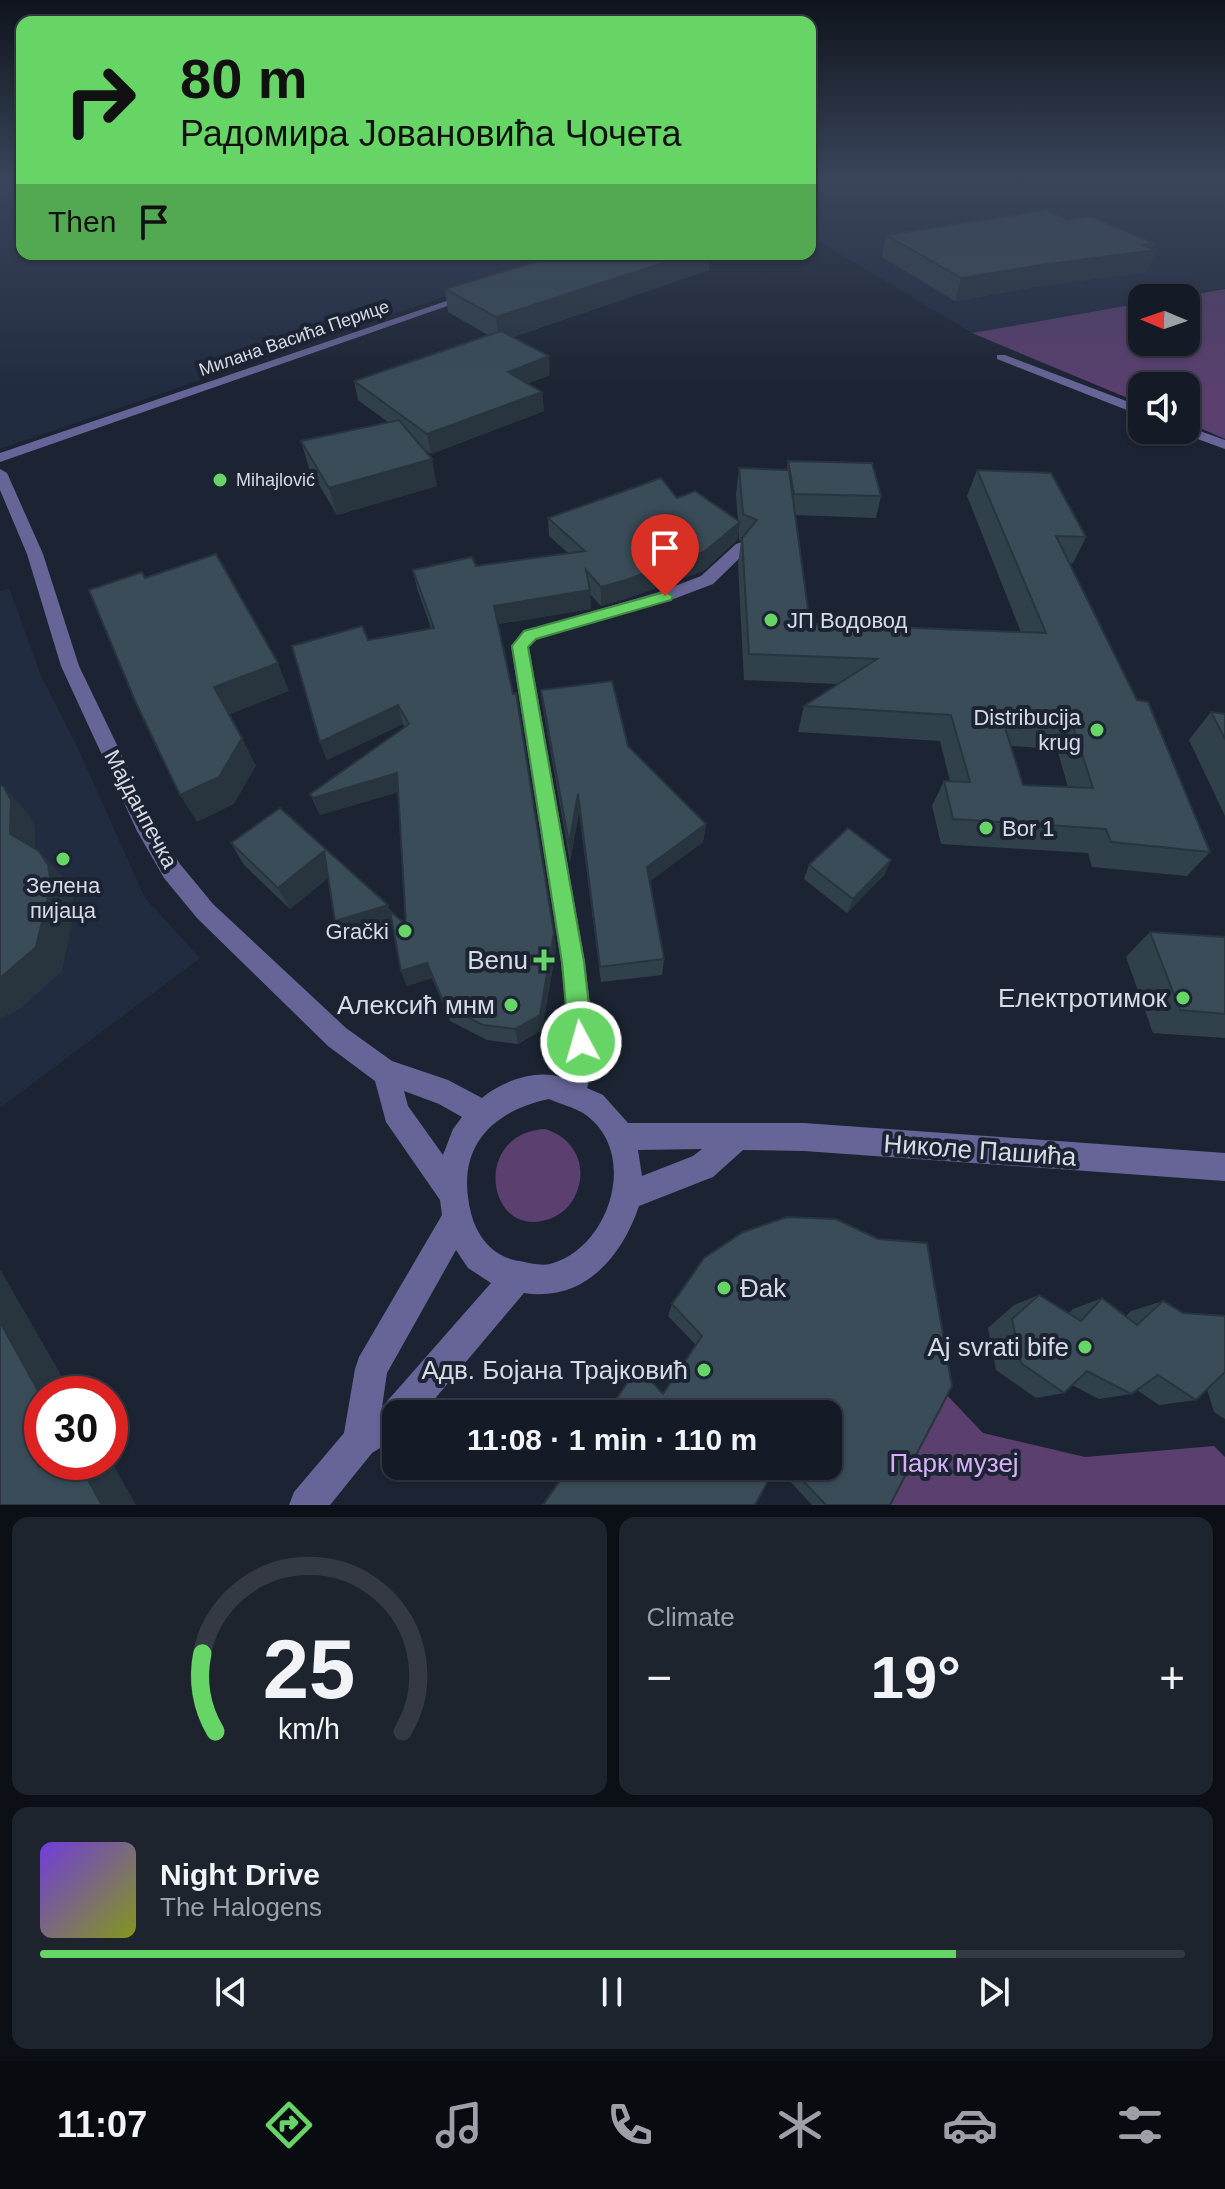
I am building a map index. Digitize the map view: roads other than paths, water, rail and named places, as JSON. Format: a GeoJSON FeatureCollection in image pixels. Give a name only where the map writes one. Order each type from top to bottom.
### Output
{"type":"FeatureCollection","features":[{"type":"Feature","properties":{"kind":"street","name":"Милана Васића Перице"},"geometry":{"type":"LineString","coordinates":[[0,458],[484,292]]}},
{"type":"Feature","properties":{"kind":"street"},"geometry":{"type":"LineString","coordinates":[[1001,357],[1128,407]]}},
{"type":"Feature","properties":{"kind":"street"},"geometry":{"type":"LineString","coordinates":[[1200,435],[1225,445]]}},
{"type":"Feature","properties":{"kind":"street","name":"Мајданпечка"},"geometry":{"type":"LineString","coordinates":[[0,473],[35,554],[70,666],[148,831],[172,871],[205,911],[337,1037],[386,1073],[448,1094],[482,1113]]}},
{"type":"Feature","properties":{"kind":"street"},"geometry":{"type":"LineString","coordinates":[[573,1090],[583,1054],[573,962],[520,646],[530,635],[665,596],[707,580],[742,547]]}},
{"type":"Feature","properties":{"kind":"street"},"geometry":{"type":"LineString","coordinates":[[360,1441],[371,1369],[454,1206],[454,1162],[466,1135],[482,1113],[503,1097],[526,1088],[549,1086],[573,1090],[593,1101],[609,1117],[621,1137],[629,1165],[628,1196],[619,1226],[601,1252],[575,1270],[546,1280],[516,1278],[490,1267],[469,1246],[454,1206],[396,1112],[386,1073]]}},
{"type":"Feature","properties":{"kind":"street","name":"Николе Пашића"},"geometry":{"type":"LineString","coordinates":[[621,1137],[700,1133],[736,1137],[804,1137],[1225,1167]]}},
{"type":"Feature","properties":{"kind":"street"},"geometry":{"type":"LineString","coordinates":[[628,1196],[703,1167],[736,1137]]}},
{"type":"Feature","properties":{"kind":"street"},"geometry":{"type":"LineString","coordinates":[[412,1400],[516,1278]]}},
{"type":"Feature","properties":{"kind":"street"},"geometry":{"type":"LineString","coordinates":[[307,1505],[360,1441],[382,1427]]}},
{"type":"Feature","properties":{"kind":"place","name":"Mihajlović"},"geometry":{"type":"Point","coordinates":[220,480]}},
{"type":"Feature","properties":{"kind":"place","name":"ЈП Водовод"},"geometry":{"type":"Point","coordinates":[771,620]}},
{"type":"Feature","properties":{"kind":"place","name":"Distribucija krug"},"geometry":{"type":"Point","coordinates":[1097,730]}},
{"type":"Feature","properties":{"kind":"place","name":"Bor 1"},"geometry":{"type":"Point","coordinates":[986,828]}},
{"type":"Feature","properties":{"kind":"place","name":"Зелена пијаца"},"geometry":{"type":"Point","coordinates":[63,859]}},
{"type":"Feature","properties":{"kind":"place","name":"Grački"},"geometry":{"type":"Point","coordinates":[405,931]}},
{"type":"Feature","properties":{"kind":"place","name":"Benu"},"geometry":{"type":"Point","coordinates":[544,960]}},
{"type":"Feature","properties":{"kind":"place","name":"Електротимок"},"geometry":{"type":"Point","coordinates":[1183,998]}},
{"type":"Feature","properties":{"kind":"place","name":"Алексић мнм"},"geometry":{"type":"Point","coordinates":[511,1005]}},
{"type":"Feature","properties":{"kind":"place","name":"Đak"},"geometry":{"type":"Point","coordinates":[724,1288]}},
{"type":"Feature","properties":{"kind":"place","name":"Aj svrati bife"},"geometry":{"type":"Point","coordinates":[1085,1347]}},
{"type":"Feature","properties":{"kind":"place","name":"Адв. Бојана Трајковић"},"geometry":{"type":"Point","coordinates":[704,1370]}},
{"type":"Feature","properties":{"kind":"park label","name":"Парк музеј"},"geometry":{"type":"Point","coordinates":[954,1463]}}]}
